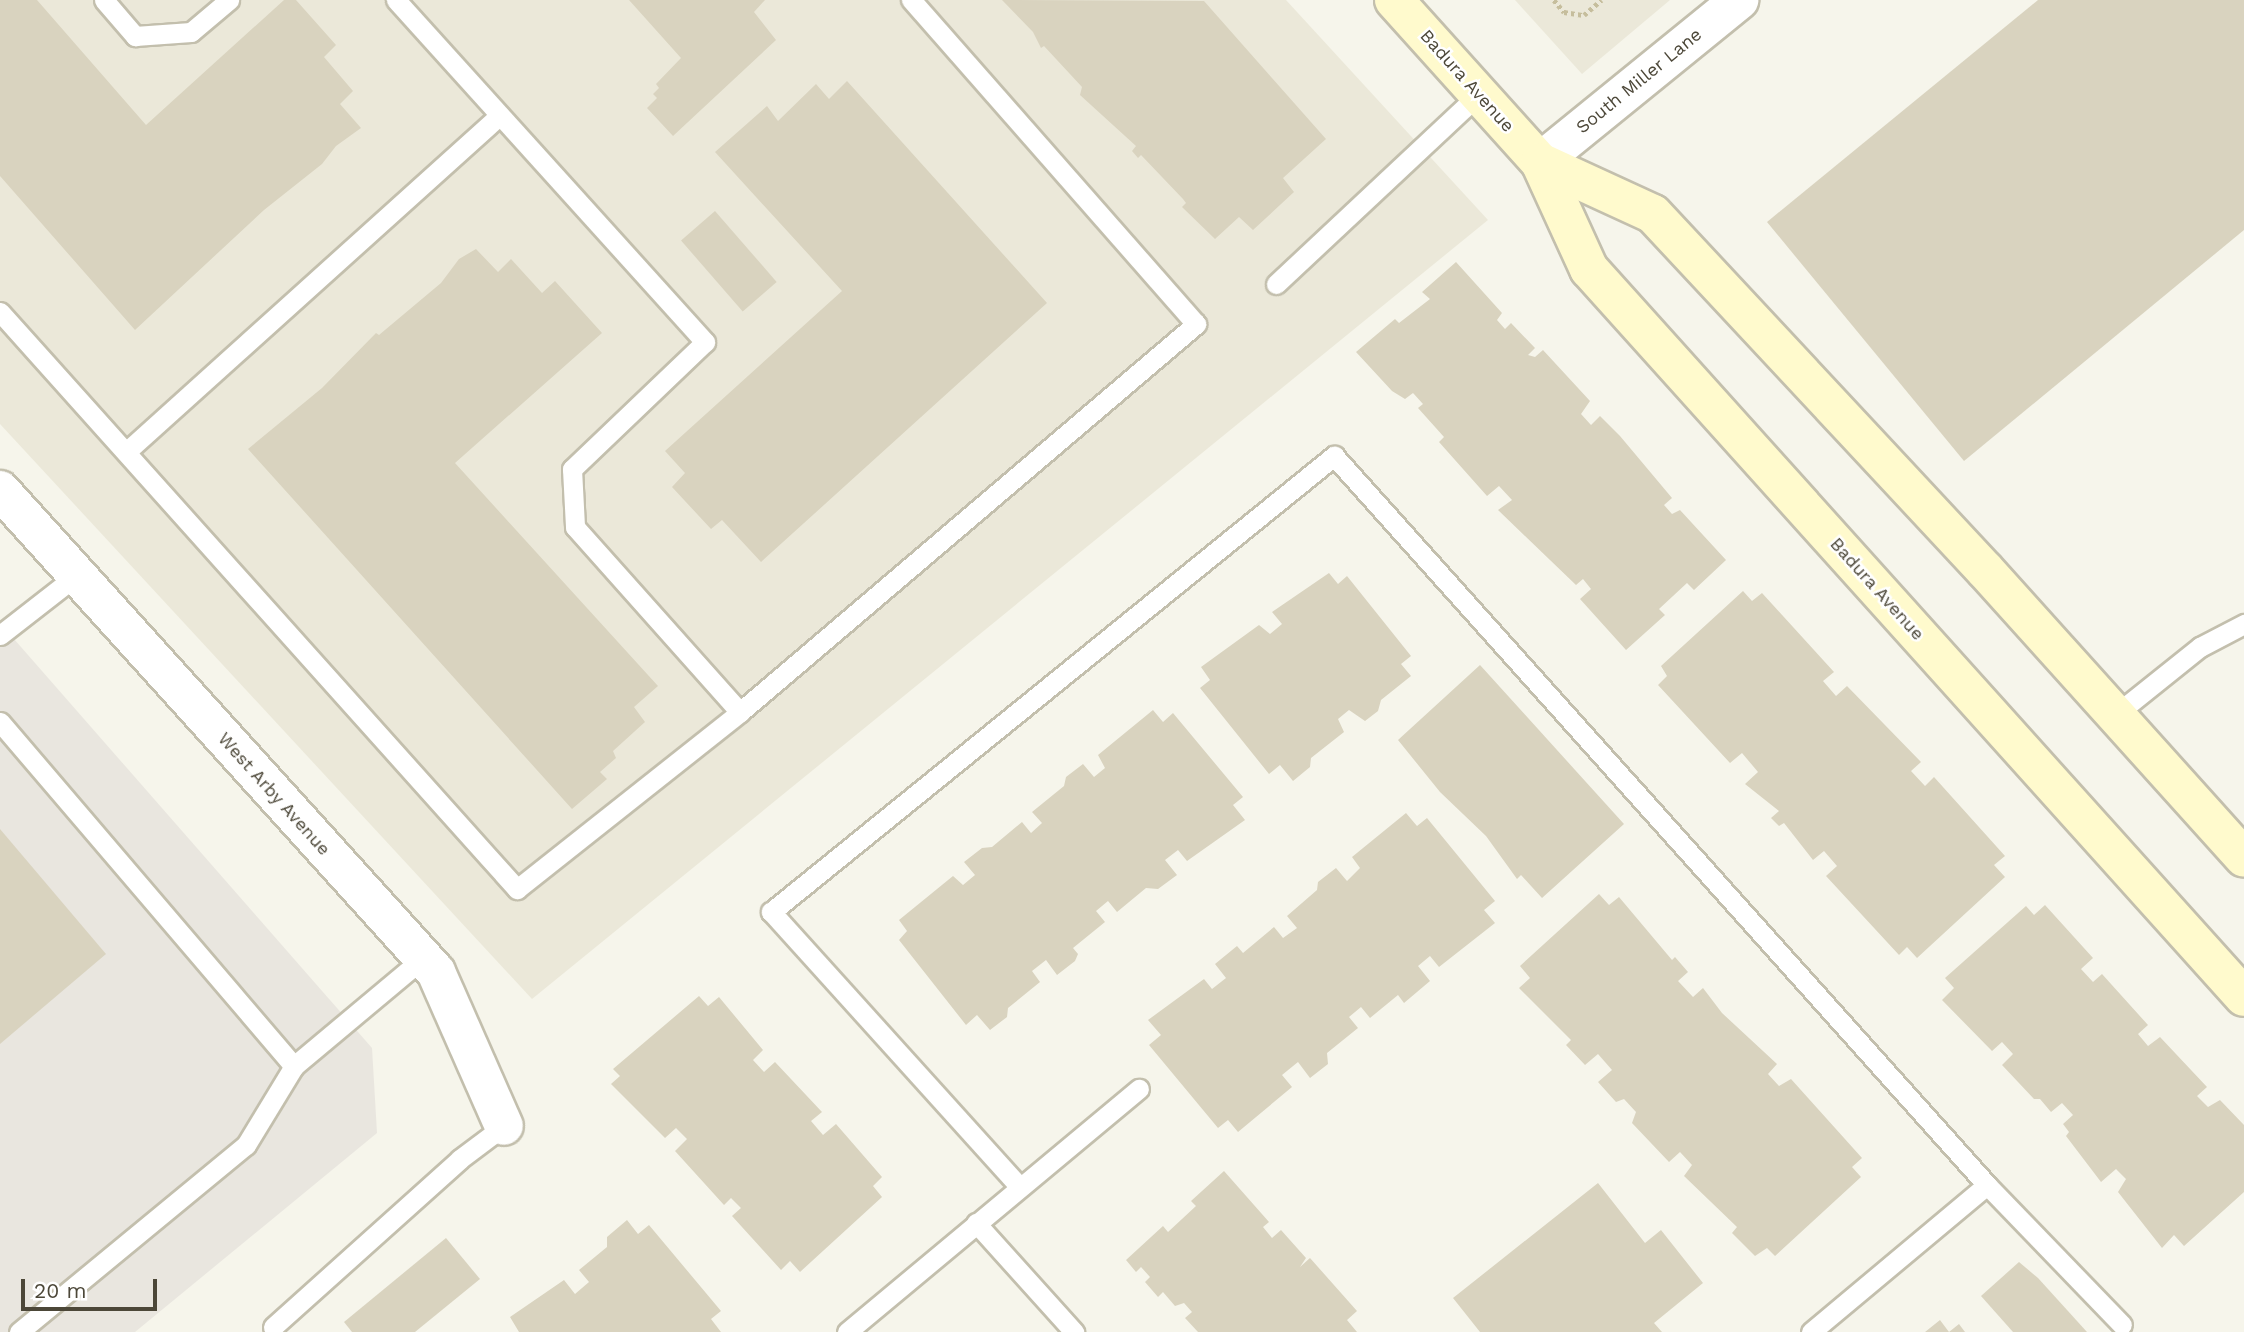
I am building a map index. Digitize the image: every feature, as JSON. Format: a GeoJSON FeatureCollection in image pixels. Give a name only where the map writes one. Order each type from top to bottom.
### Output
{"type":"FeatureCollection","features":[{"type":"Feature","properties":{"kind":"main road","name":"Badura Avenue"},"geometry":{"type":"LineString","coordinates":[[1394,0],[1540,162],[1589,269],[2244,998]]}},
{"type":"Feature","properties":{"kind":"main road","name":"Badura Avenue"},"geometry":{"type":"LineString","coordinates":[[1540,162],[1653,214],[2244,858]]}},
{"type":"Feature","properties":{"kind":"street","name":"South Miller Lane"},"geometry":{"type":"LineString","coordinates":[[1540,162],[1738,0]]}},
{"type":"Feature","properties":{"kind":"street","name":"West Arby Avenue"},"geometry":{"type":"LineString","coordinates":[[0,490],[436,972],[504,1126]]}},
{"type":"Feature","properties":{"kind":"lane"},"geometry":{"type":"LineString","coordinates":[[104,0],[135,36],[191,32],[229,0]]}},
{"type":"Feature","properties":{"kind":"lane"},"geometry":{"type":"LineString","coordinates":[[396,0],[705,342],[572,469],[575,527],[740,712]]}},
{"type":"Feature","properties":{"kind":"lane"},"geometry":{"type":"LineString","coordinates":[[0,312],[517,889],[740,712],[1196,324],[911,0]]}},
{"type":"Feature","properties":{"kind":"lane"},"geometry":{"type":"LineString","coordinates":[[1276,284],[1479,94]]}},
{"type":"Feature","properties":{"kind":"lane"},"geometry":{"type":"LineString","coordinates":[[126,452],[500,115]]}},
{"type":"Feature","properties":{"kind":"lane"},"geometry":{"type":"LineString","coordinates":[[1019,1186],[771,912],[1334,456],[1987,1185],[2122,1325]]}},
{"type":"Feature","properties":{"kind":"lane"},"geometry":{"type":"LineString","coordinates":[[0,635],[77,575]]}},
{"type":"Feature","properties":{"kind":"lane"},"geometry":{"type":"LineString","coordinates":[[2115,715],[2200,647],[2244,624]]}},
{"type":"Feature","properties":{"kind":"lane"},"geometry":{"type":"LineString","coordinates":[[0,722],[294,1066]]}},
{"type":"Feature","properties":{"kind":"lane"},"geometry":{"type":"LineString","coordinates":[[19,1332],[247,1145],[294,1066],[423,958]]}},
{"type":"Feature","properties":{"kind":"lane"},"geometry":{"type":"LineString","coordinates":[[847,1332],[1019,1186],[1139,1089]]}},
{"type":"Feature","properties":{"kind":"lane"},"geometry":{"type":"LineString","coordinates":[[273,1330],[460,1158],[504,1126]]}},
{"type":"Feature","properties":{"kind":"lane"},"geometry":{"type":"LineString","coordinates":[[1811,1332],[1987,1185]]}},
{"type":"Feature","properties":{"kind":"lane"},"geometry":{"type":"LineString","coordinates":[[976,1223],[1074,1332]]}},
{"type":"Feature","properties":{"kind":"path"},"geometry":{"type":"LineString","coordinates":[[1554,0],[1564,12],[1584,15],[1601,0]]}},
{"type":"Feature","properties":{"kind":"shaded area"},"geometry":{"type":"Polygon","coordinates":[[[0,0],[1286,0],[1488,220],[532,999],[0,424],[0,0]]]}},
{"type":"Feature","properties":{"kind":"shaded area"},"geometry":{"type":"Polygon","coordinates":[[[1515,0],[1670,0],[1582,74],[1515,0]]]}},
{"type":"Feature","properties":{"kind":"shaded area"},"geometry":{"type":"Polygon","coordinates":[[[0,623],[372,1048],[377,1133],[135,1332],[0,1332],[0,623]]]}},
{"type":"Feature","properties":{"kind":"building"},"geometry":{"type":"Polygon","coordinates":[[[0,0],[37,0],[146,125],[284,0],[296,0],[336,45],[324,57],[353,91],[340,104],[361,128],[336,146],[322,164],[264,210],[135,330],[0,176],[0,0]]]}},
{"type":"Feature","properties":{"kind":"building"},"geometry":{"type":"Polygon","coordinates":[[[629,0],[765,0],[754,12],[776,40],[673,136],[647,108],[657,98],[653,94],[659,88],[656,84],[681,58],[629,0]]]}},
{"type":"Feature","properties":{"kind":"building"},"geometry":{"type":"Polygon","coordinates":[[[1002,0],[1204,1],[1326,139],[1283,178],[1294,192],[1253,230],[1239,217],[1215,239],[1182,207],[1186,203],[1183,199],[1141,155],[1138,158],[1132,151],[1136,146],[1080,95],[1082,87],[1044,46],[1041,48],[1033,32],[1002,0]]]}},
{"type":"Feature","properties":{"kind":"building"},"geometry":{"type":"Polygon","coordinates":[[[2038,0],[2244,0],[2244,230],[1964,461],[1767,222],[2038,0]]]}},
{"type":"Feature","properties":{"kind":"building"},"geometry":{"type":"Polygon","coordinates":[[[847,81],[1047,303],[761,562],[722,520],[711,529],[672,487],[685,473],[665,451],[842,291],[715,152],[767,106],[778,121],[816,84],[829,99],[847,81]]]}},
{"type":"Feature","properties":{"kind":"building"},"geometry":{"type":"Polygon","coordinates":[[[715,211],[777,282],[743,311],[681,241],[715,211]]]}},
{"type":"Feature","properties":{"kind":"building"},"geometry":{"type":"Polygon","coordinates":[[[476,249],[498,272],[511,259],[542,293],[555,281],[602,333],[455,463],[658,686],[634,707],[645,722],[613,751],[616,758],[600,772],[607,779],[572,809],[248,449],[322,388],[376,333],[379,335],[441,283],[459,259],[476,249]]]}},
{"type":"Feature","properties":{"kind":"building"},"geometry":{"type":"Polygon","coordinates":[[[1456,262],[1502,313],[1497,320],[1505,329],[1511,323],[1535,348],[1528,355],[1535,357],[1543,350],[1590,401],[1581,414],[1591,425],[1600,416],[1620,436],[1672,498],[1664,505],[1672,514],[1680,510],[1726,560],[1694,590],[1687,583],[1659,609],[1665,615],[1626,650],[1580,599],[1591,589],[1583,579],[1576,585],[1498,510],[1512,500],[1499,486],[1487,496],[1439,442],[1444,437],[1418,408],[1423,404],[1413,393],[1405,399],[1392,391],[1356,352],[1395,319],[1399,323],[1430,299],[1422,292],[1456,262]]]}},
{"type":"Feature","properties":{"kind":"building"},"geometry":{"type":"Polygon","coordinates":[[[1329,573],[1338,584],[1347,576],[1411,656],[1401,664],[1411,676],[1381,700],[1378,711],[1365,721],[1349,710],[1338,719],[1344,732],[1311,758],[1310,767],[1293,781],[1280,765],[1269,774],[1200,688],[1210,680],[1201,667],[1259,625],[1270,634],[1282,624],[1272,612],[1329,573]]]}},
{"type":"Feature","properties":{"kind":"building"},"geometry":{"type":"Polygon","coordinates":[[[1743,591],[1752,601],[1762,593],[1834,672],[1823,681],[1836,696],[1847,686],[1921,762],[1911,771],[1925,786],[1934,777],[2005,856],[1994,865],[2005,877],[1917,958],[1907,947],[1899,955],[1826,876],[1837,866],[1824,851],[1813,860],[1784,823],[1779,826],[1771,818],[1779,811],[1745,784],[1758,772],[1742,753],[1730,763],[1658,685],[1667,676],[1661,666],[1743,591]]]}},
{"type":"Feature","properties":{"kind":"building"},"geometry":{"type":"Polygon","coordinates":[[[1480,665],[1624,824],[1542,898],[1521,875],[1517,879],[1486,836],[1440,792],[1398,740],[1480,665]]]}},
{"type":"Feature","properties":{"kind":"building"},"geometry":{"type":"Polygon","coordinates":[[[1153,710],[1163,722],[1173,713],[1243,797],[1233,805],[1245,820],[1187,861],[1178,850],[1165,860],[1177,875],[1158,889],[1146,888],[1117,912],[1108,901],[1096,911],[1105,922],[1073,948],[1078,954],[1075,961],[1057,975],[1046,960],[1032,971],[1040,982],[1008,1008],[1007,1017],[990,1030],[977,1015],[966,1025],[899,940],[907,931],[899,920],[953,876],[963,885],[975,875],[964,862],[982,848],[992,847],[1022,822],[1031,833],[1042,823],[1032,812],[1064,786],[1066,777],[1083,764],[1094,777],[1105,768],[1098,755],[1153,710]]]}},
{"type":"Feature","properties":{"kind":"building"},"geometry":{"type":"Polygon","coordinates":[[[1406,813],[1417,826],[1427,818],[1495,901],[1484,910],[1495,923],[1439,967],[1430,956],[1418,966],[1430,981],[1404,1003],[1398,995],[1370,1018],[1361,1007],[1349,1017],[1358,1028],[1327,1053],[1328,1064],[1310,1078],[1298,1062],[1282,1075],[1292,1087],[1238,1132],[1228,1120],[1218,1128],[1149,1045],[1161,1035],[1148,1020],[1204,979],[1212,989],[1226,978],[1215,964],[1237,946],[1243,953],[1274,927],[1283,938],[1297,928],[1287,916],[1317,890],[1318,882],[1336,868],[1347,881],[1360,868],[1352,857],[1406,813]]]}},
{"type":"Feature","properties":{"kind":"building"},"geometry":{"type":"Polygon","coordinates":[[[0,829],[106,954],[0,1044],[0,829]]]}},
{"type":"Feature","properties":{"kind":"building"},"geometry":{"type":"Polygon","coordinates":[[[1599,894],[1609,905],[1619,897],[1672,960],[1675,957],[1688,972],[1678,981],[1693,997],[1703,988],[1722,1013],[1777,1064],[1768,1074],[1779,1086],[1791,1079],[1862,1158],[1852,1167],[1861,1177],[1775,1256],[1767,1248],[1755,1256],[1732,1233],[1737,1227],[1684,1176],[1692,1165],[1680,1152],[1669,1162],[1632,1123],[1636,1112],[1624,1099],[1616,1102],[1598,1082],[1612,1070],[1598,1054],[1585,1065],[1566,1045],[1571,1040],[1519,988],[1530,978],[1520,966],[1599,894]]]}},
{"type":"Feature","properties":{"kind":"building"},"geometry":{"type":"Polygon","coordinates":[[[2045,905],[2093,958],[2081,969],[2093,982],[2102,974],[2148,1025],[2138,1034],[2148,1046],[2160,1037],[2207,1087],[2197,1096],[2208,1107],[2220,1100],[2244,1125],[2244,1192],[2184,1246],[2174,1235],[2162,1248],[2118,1192],[2126,1179],[2116,1169],[2101,1182],[2066,1136],[2069,1132],[2063,1124],[2073,1115],[2062,1103],[2051,1112],[2040,1099],[2034,1099],[2002,1065],[2013,1054],[2002,1042],[1992,1051],[1942,1000],[1954,988],[1945,978],[2026,906],[2034,915],[2045,905]]]}},
{"type":"Feature","properties":{"kind":"building"},"geometry":{"type":"Polygon","coordinates":[[[699,996],[708,1006],[719,997],[763,1050],[753,1060],[764,1072],[775,1062],[822,1112],[811,1121],[823,1135],[836,1124],[882,1177],[873,1186],[882,1197],[800,1272],[790,1261],[781,1270],[732,1216],[741,1208],[731,1198],[724,1205],[675,1151],[687,1139],[676,1128],[665,1138],[611,1084],[620,1076],[613,1069],[699,996]]]}},
{"type":"Feature","properties":{"kind":"building"},"geometry":{"type":"Polygon","coordinates":[[[1224,1171],[1269,1222],[1263,1227],[1272,1238],[1281,1230],[1306,1258],[1300,1267],[1310,1258],[1357,1311],[1347,1320],[1357,1332],[1198,1332],[1185,1318],[1192,1312],[1184,1303],[1175,1306],[1163,1292],[1158,1297],[1145,1282],[1150,1277],[1141,1267],[1136,1272],[1126,1260],[1163,1226],[1168,1232],[1196,1206],[1191,1201],[1224,1171]]]}},
{"type":"Feature","properties":{"kind":"building"},"geometry":{"type":"Polygon","coordinates":[[[1598,1183],[1645,1243],[1661,1230],[1703,1283],[1654,1323],[1662,1332],[1480,1332],[1453,1298],[1598,1183]]]}},
{"type":"Feature","properties":{"kind":"building"},"geometry":{"type":"Polygon","coordinates":[[[627,1220],[638,1234],[649,1225],[721,1311],[711,1319],[721,1332],[519,1332],[510,1317],[564,1280],[575,1294],[589,1282],[579,1270],[607,1247],[607,1237],[627,1220]]]}},
{"type":"Feature","properties":{"kind":"building"},"geometry":{"type":"Polygon","coordinates":[[[446,1238],[480,1279],[415,1332],[352,1332],[344,1322],[446,1238]]]}},
{"type":"Feature","properties":{"kind":"building"},"geometry":{"type":"Polygon","coordinates":[[[2019,1262],[2038,1278],[2087,1332],[2013,1332],[1981,1296],[2019,1262]]]}},
{"type":"Feature","properties":{"kind":"building"},"geometry":{"type":"Polygon","coordinates":[[[1940,1320],[1949,1332],[1925,1332],[1940,1320]]]}},
{"type":"Feature","properties":{"kind":"building"},"geometry":{"type":"Polygon","coordinates":[[[1959,1324],[1965,1332],[1949,1332],[1959,1324]]]}}]}
